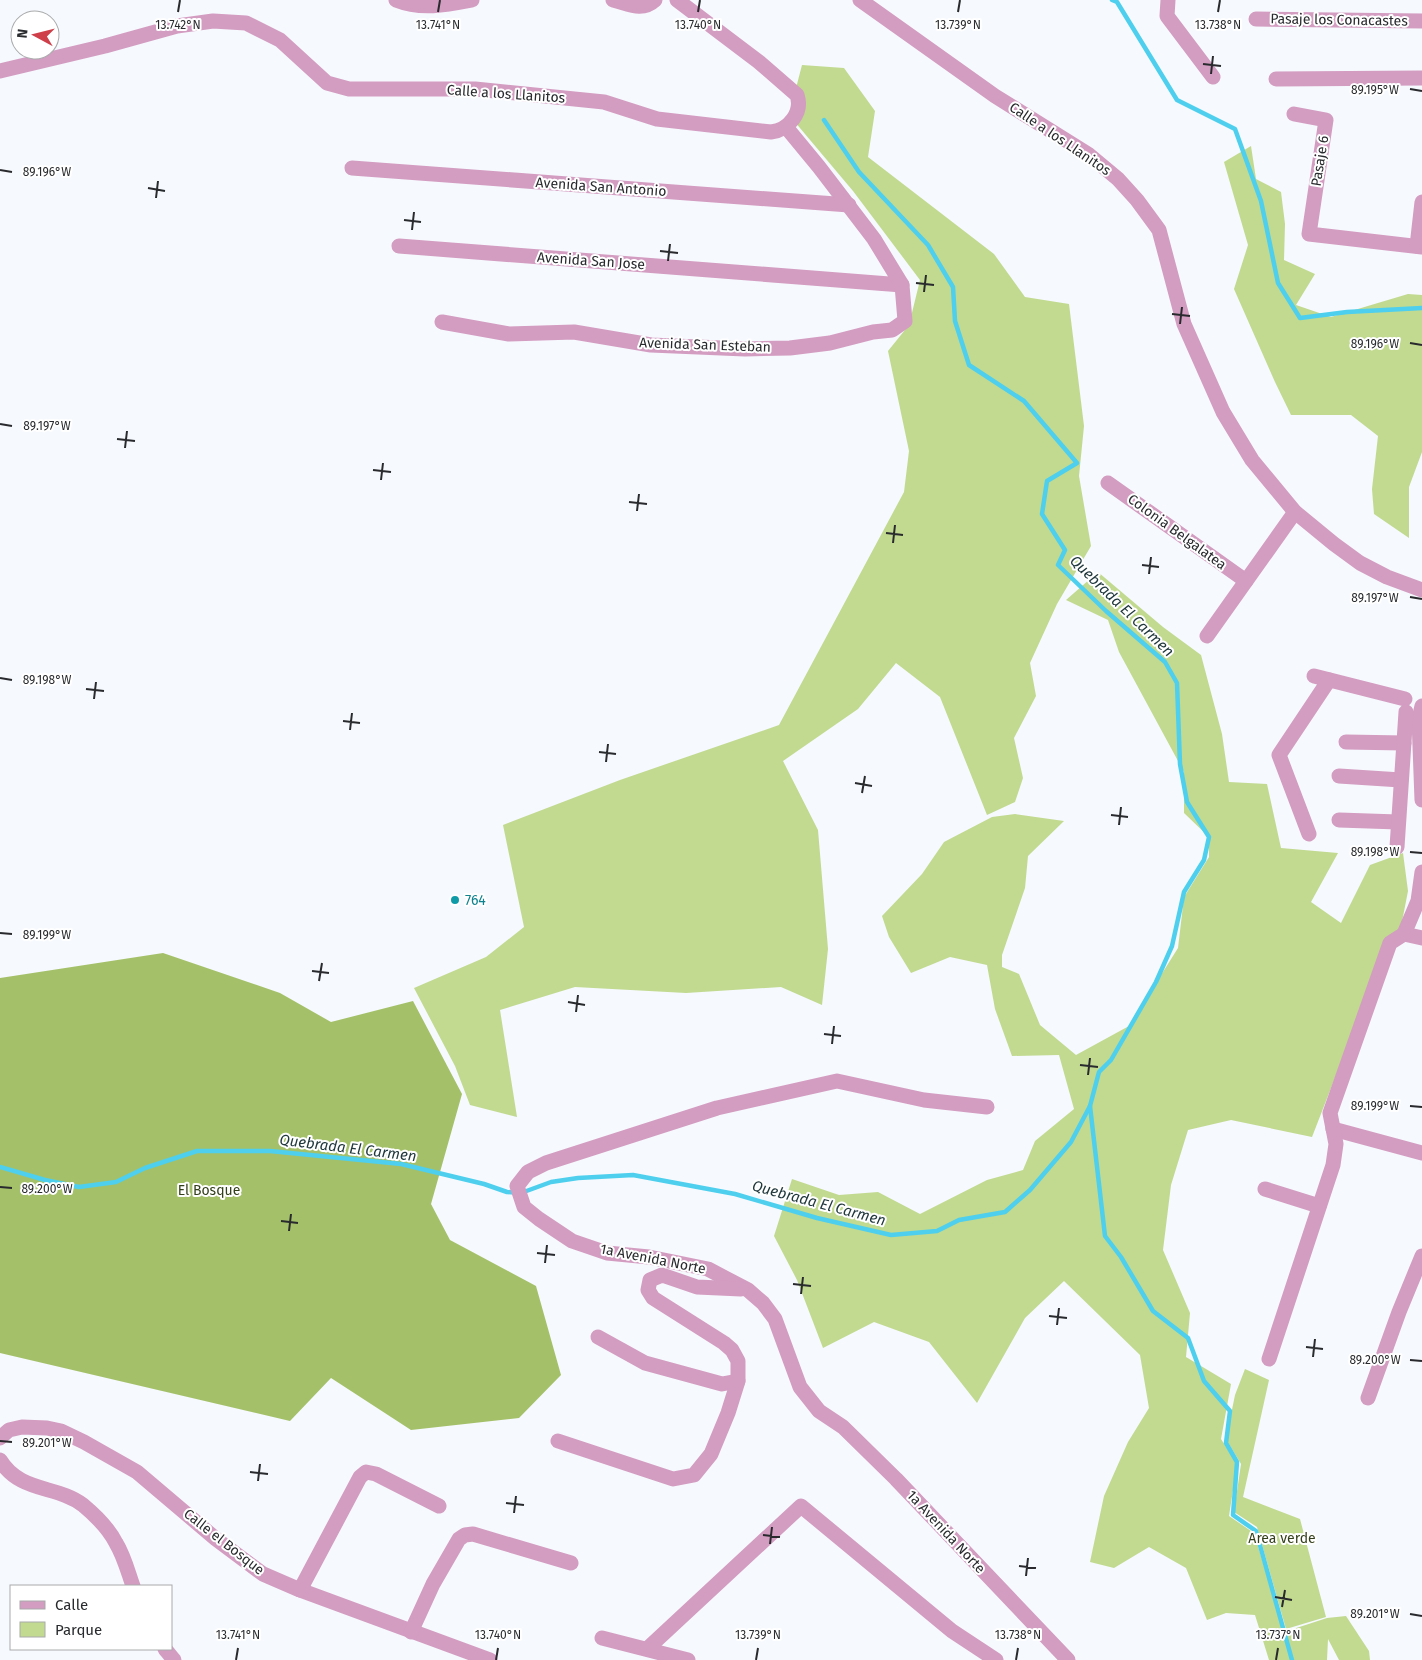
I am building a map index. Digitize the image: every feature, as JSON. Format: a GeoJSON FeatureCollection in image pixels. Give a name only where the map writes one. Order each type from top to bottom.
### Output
{"type":"FeatureCollection","features":[{"type":"Feature","properties":{"kind":"street"},"geometry":{"type":"LineString","coordinates":[[396,0],[417,6],[433,6],[472,0]]}},
{"type":"Feature","properties":{"kind":"street"},"geometry":{"type":"LineString","coordinates":[[613,0],[640,7],[649,5],[655,0]]}},
{"type":"Feature","properties":{"kind":"street"},"geometry":{"type":"LineString","coordinates":[[677,0],[759,62],[797,95],[799,110],[786,127],[874,239],[902,285]]}},
{"type":"Feature","properties":{"kind":"street","name":"Calle a los Llanitos"},"geometry":{"type":"LineString","coordinates":[[860,0],[994,96],[1088,154],[1118,179],[1137,200],[1158,230],[1184,324],[1223,412],[1252,460],[1295,512],[1360,563],[1387,577],[1422,590]]}},
{"type":"Feature","properties":{"kind":"street"},"geometry":{"type":"LineString","coordinates":[[1168,0],[1167,16],[1213,77]]}},
{"type":"Feature","properties":{"kind":"street","name":"Pasaje los Conacastes"},"geometry":{"type":"LineString","coordinates":[[1256,19],[1422,20]]}},
{"type":"Feature","properties":{"kind":"street","name":"Calle a los Llanitos"},"geometry":{"type":"LineString","coordinates":[[0,71],[105,46],[177,26],[213,21],[246,22],[280,40],[327,83],[349,89],[475,89],[604,102],[657,119],[771,132],[780,131],[786,127]]}},
{"type":"Feature","properties":{"kind":"street"},"geometry":{"type":"LineString","coordinates":[[1276,79],[1422,78]]}},
{"type":"Feature","properties":{"kind":"street","name":"Pasaje 6"},"geometry":{"type":"LineString","coordinates":[[1294,114],[1326,120],[1309,234],[1419,247]]}},
{"type":"Feature","properties":{"kind":"street","name":"Avenida San Antonio"},"geometry":{"type":"LineString","coordinates":[[352,168],[849,205]]}},
{"type":"Feature","properties":{"kind":"street"},"geometry":{"type":"LineString","coordinates":[[1419,247],[1422,202]]}},
{"type":"Feature","properties":{"kind":"street","name":"Avenida San Jose"},"geometry":{"type":"LineString","coordinates":[[399,246],[902,285]]}},
{"type":"Feature","properties":{"kind":"street","name":"Avenida San Esteban"},"geometry":{"type":"LineString","coordinates":[[442,322],[509,334],[574,332],[652,346],[790,348],[892,330],[905,321],[902,285]]}},
{"type":"Feature","properties":{"kind":"street","name":"Colonia Belgalatea"},"geometry":{"type":"LineString","coordinates":[[1108,483],[1246,581]]}},
{"type":"Feature","properties":{"kind":"street"},"geometry":{"type":"LineString","coordinates":[[1207,636],[1295,512]]}},
{"type":"Feature","properties":{"kind":"street"},"geometry":{"type":"LineString","coordinates":[[1314,676],[1405,706],[1396,847]]}},
{"type":"Feature","properties":{"kind":"street"},"geometry":{"type":"LineString","coordinates":[[1309,834],[1279,754],[1329,680]]}},
{"type":"Feature","properties":{"kind":"street"},"geometry":{"type":"LineString","coordinates":[[1422,706],[1419,719],[1422,800]]}},
{"type":"Feature","properties":{"kind":"street"},"geometry":{"type":"LineString","coordinates":[[1346,742],[1404,743]]}},
{"type":"Feature","properties":{"kind":"street"},"geometry":{"type":"LineString","coordinates":[[1338,776],[1401,780]]}},
{"type":"Feature","properties":{"kind":"street"},"geometry":{"type":"LineString","coordinates":[[1339,820],[1398,822]]}},
{"type":"Feature","properties":{"kind":"street"},"geometry":{"type":"LineString","coordinates":[[1269,1359],[1333,1165],[1336,1144],[1330,1113],[1390,943],[1404,934],[1418,901],[1422,872]]}},
{"type":"Feature","properties":{"kind":"street"},"geometry":{"type":"LineString","coordinates":[[1404,934],[1422,938]]}},
{"type":"Feature","properties":{"kind":"street","name":"1a Avenida Norte"},"geometry":{"type":"LineString","coordinates":[[987,1107],[924,1100],[837,1081],[717,1108],[546,1163],[528,1172],[517,1186],[524,1207],[572,1241],[607,1253],[649,1257],[708,1269],[748,1290],[764,1303],[775,1318],[800,1387],[819,1411],[843,1427],[896,1479],[1068,1660]]}},
{"type":"Feature","properties":{"kind":"street"},"geometry":{"type":"LineString","coordinates":[[1333,1129],[1422,1153]]}},
{"type":"Feature","properties":{"kind":"street"},"geometry":{"type":"LineString","coordinates":[[1265,1189],[1319,1206]]}},
{"type":"Feature","properties":{"kind":"street"},"geometry":{"type":"LineString","coordinates":[[1368,1398],[1399,1312],[1422,1256]]}},
{"type":"Feature","properties":{"kind":"street"},"geometry":{"type":"LineString","coordinates":[[558,1441],[673,1479],[694,1474],[711,1454],[728,1413],[738,1381],[738,1361],[732,1350],[724,1343],[653,1298],[648,1290],[650,1280],[662,1275],[697,1287],[748,1290]]}},
{"type":"Feature","properties":{"kind":"street"},"geometry":{"type":"LineString","coordinates":[[598,1338],[645,1363],[722,1384],[738,1381]]}},
{"type":"Feature","properties":{"kind":"street","name":"Calle el Bosque"},"geometry":{"type":"LineString","coordinates":[[0,1438],[9,1430],[22,1427],[61,1431],[137,1472],[216,1539],[263,1574],[300,1590],[490,1660]]}},
{"type":"Feature","properties":{"kind":"street"},"geometry":{"type":"LineString","coordinates":[[0,1460],[20,1481],[82,1504],[101,1522],[116,1543],[133,1585]]}},
{"type":"Feature","properties":{"kind":"street"},"geometry":{"type":"LineString","coordinates":[[300,1590],[360,1477],[366,1472],[376,1474],[439,1506]]}},
{"type":"Feature","properties":{"kind":"street"},"geometry":{"type":"LineString","coordinates":[[647,1650],[801,1506],[952,1631],[996,1660]]}},
{"type":"Feature","properties":{"kind":"street"},"geometry":{"type":"LineString","coordinates":[[411,1632],[433,1584],[460,1539],[465,1535],[473,1534],[571,1563]]}},
{"type":"Feature","properties":{"kind":"street"},"geometry":{"type":"LineString","coordinates":[[602,1638],[688,1660]]}},
{"type":"Feature","properties":{"kind":"street"},"geometry":{"type":"LineString","coordinates":[[166,1650],[174,1660]]}},
{"type":"Feature","properties":{"kind":"green space"},"geometry":{"type":"Polygon","coordinates":[[[802,65],[844,68],[875,111],[868,157],[994,254],[1025,297],[1069,304],[1084,426],[1079,476],[1091,546],[1057,604],[1030,663],[1036,696],[1014,738],[1023,778],[1015,802],[987,815],[940,697],[896,663],[858,709],[783,761],[818,830],[828,949],[822,1005],[781,987],[686,993],[575,987],[500,1010],[517,1117],[470,1105],[455,1066],[414,988],[486,957],[524,927],[503,825],[620,780],[779,725],[904,492],[909,451],[888,351],[909,325],[920,280],[853,191],[789,115],[802,65]]]}},
{"type":"Feature","properties":{"kind":"green space"},"geometry":{"type":"Polygon","coordinates":[[[1251,146],[1256,179],[1281,192],[1285,224],[1284,260],[1315,274],[1296,305],[1331,317],[1408,294],[1422,295],[1422,452],[1409,487],[1409,538],[1374,514],[1372,489],[1378,436],[1351,415],[1291,415],[1234,289],[1248,245],[1224,162],[1251,146]]]}},
{"type":"Feature","properties":{"kind":"green space"},"geometry":{"type":"Polygon","coordinates":[[[1098,572],[1163,627],[1201,655],[1222,734],[1229,782],[1267,784],[1281,848],[1338,853],[1311,902],[1341,923],[1370,865],[1403,853],[1408,891],[1400,932],[1352,1034],[1312,1137],[1231,1120],[1188,1130],[1171,1185],[1163,1250],[1190,1313],[1186,1357],[1231,1384],[1221,1439],[1237,1464],[1229,1516],[1254,1533],[1284,1632],[1327,1618],[1346,1616],[1369,1651],[1370,1660],[1339,1660],[1328,1639],[1327,1660],[1269,1660],[1255,1615],[1226,1613],[1207,1620],[1186,1568],[1149,1547],[1114,1568],[1090,1562],[1104,1496],[1128,1442],[1149,1408],[1140,1355],[1064,1281],[1025,1318],[977,1403],[929,1342],[874,1322],[823,1348],[797,1280],[774,1236],[792,1179],[839,1195],[878,1192],[920,1214],[987,1180],[1023,1170],[1035,1141],[1074,1109],[1059,1055],[1012,1056],[995,1009],[987,965],[950,957],[911,973],[889,937],[882,916],[922,874],[944,842],[992,817],[1015,814],[1064,821],[1028,856],[1025,888],[1002,955],[1002,967],[1019,974],[1040,1025],[1076,1055],[1129,1026],[1178,948],[1184,897],[1209,857],[1209,837],[1184,813],[1184,772],[1119,652],[1108,620],[1066,600],[1098,572]]]}},
{"type":"Feature","properties":{"kind":"green space","name":"El Bosque"},"geometry":{"type":"Polygon","coordinates":[[[163,953],[280,993],[331,1022],[413,1001],[462,1094],[431,1204],[450,1240],[536,1286],[561,1375],[519,1418],[411,1430],[331,1378],[290,1421],[0,1353],[0,978],[163,953]]]}},
{"type":"Feature","properties":{"kind":"green space","name":"Area verde"},"geometry":{"type":"Polygon","coordinates":[[[1245,1369],[1269,1380],[1243,1497],[1300,1519],[1326,1617],[1286,1629],[1257,1527],[1234,1512],[1241,1464],[1226,1439],[1235,1395],[1245,1369]]]}},
{"type":"Feature","properties":{"kind":"waterway"},"geometry":{"type":"LineString","coordinates":[[1112,0],[1117,2],[1177,100],[1235,129],[1261,201],[1278,283],[1300,318],[1347,312],[1422,308]]}},
{"type":"Feature","properties":{"kind":"waterway","name":"Quebrada El Carmen"},"geometry":{"type":"LineString","coordinates":[[0,1167],[45,1180],[79,1187],[116,1182],[145,1168],[197,1151],[270,1151],[401,1164],[484,1184],[507,1192],[521,1193],[551,1182],[578,1178],[633,1175],[735,1194],[817,1218],[891,1235],[937,1231],[959,1220],[1005,1212],[1030,1190],[1071,1142],[1090,1106],[1099,1072],[1111,1060],[1156,982],[1172,946],[1184,892],[1204,860],[1209,837],[1187,802],[1180,764],[1177,683],[1165,662],[1106,611],[1058,565],[1065,550],[1042,514],[1047,481],[1077,463],[1024,401],[969,365],[955,321],[953,287],[928,245],[859,172],[824,120]]}},
{"type":"Feature","properties":{"kind":"waterway"},"geometry":{"type":"LineString","coordinates":[[1090,1106],[1105,1236],[1121,1257],[1153,1311],[1188,1338],[1204,1381],[1230,1411],[1226,1443],[1237,1462],[1233,1515],[1256,1531],[1292,1660]]}},
{"type":"Feature","properties":{"kind":"place","name":"764"},"geometry":{"type":"Point","coordinates":[455,900]}}]}
